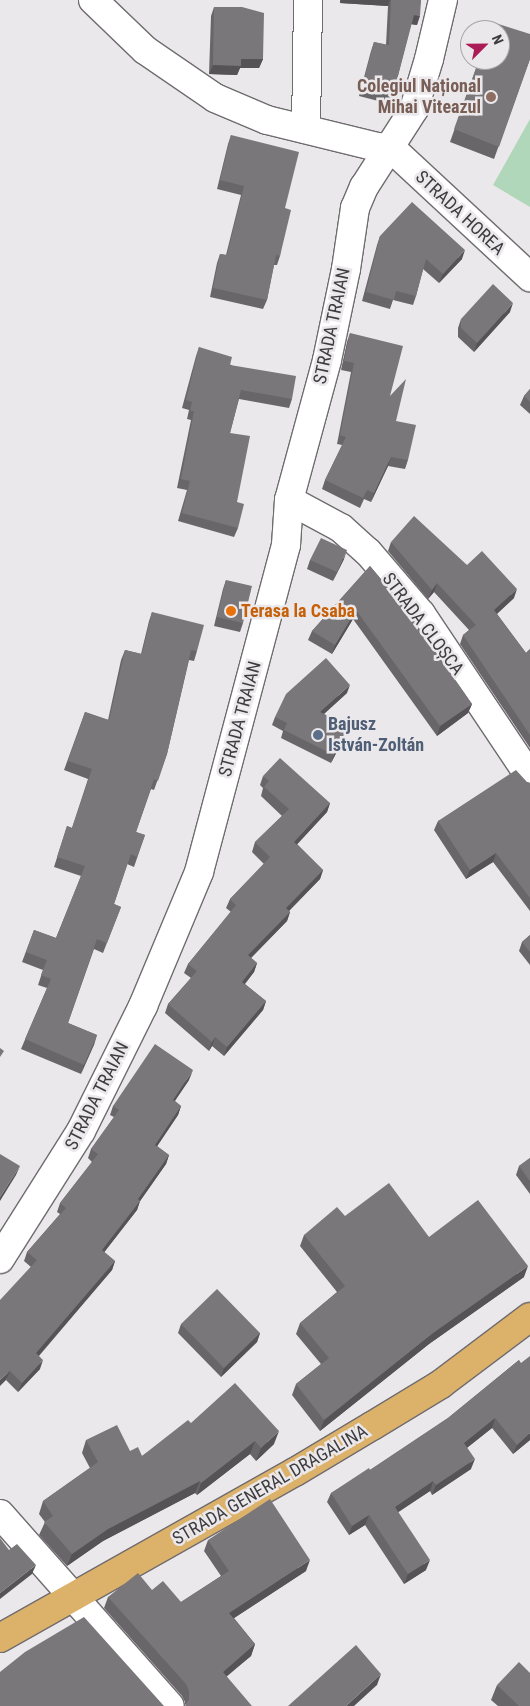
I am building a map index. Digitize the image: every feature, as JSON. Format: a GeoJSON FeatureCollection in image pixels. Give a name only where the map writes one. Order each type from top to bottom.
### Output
{"type":"FeatureCollection","features":[{"type":"Feature","properties":{"kind":"main road","name":"STRADA GENERAL DRAGALINA"},"geometry":{"type":"LineString","coordinates":[[0,1638],[295,1472],[441,1384],[530,1317]]}},
{"type":"Feature","properties":{"kind":"street"},"geometry":{"type":"LineString","coordinates":[[93,0],[145,50],[215,98],[267,120],[377,147],[391,148]]}},
{"type":"Feature","properties":{"kind":"street"},"geometry":{"type":"LineString","coordinates":[[306,129],[308,0]]}},
{"type":"Feature","properties":{"kind":"street","name":"STRADA TRAIAN"},"geometry":{"type":"LineString","coordinates":[[0,1259],[81,1131],[143,1006],[200,872],[286,545],[289,500],[327,360],[346,269],[355,208],[364,186],[391,148],[414,109],[429,59],[443,0]]}},
{"type":"Feature","properties":{"kind":"street","name":"STRADA HOREA"},"geometry":{"type":"LineString","coordinates":[[391,148],[530,277]]}},
{"type":"Feature","properties":{"kind":"street","name":"STRADA CLOȘCA"},"geometry":{"type":"LineString","coordinates":[[289,500],[341,528],[368,552],[421,614],[530,777]]}},
{"type":"Feature","properties":{"kind":"street"},"geometry":{"type":"LineString","coordinates":[[0,1514],[170,1706]]}},
{"type":"Feature","properties":{"kind":"green space"},"geometry":{"type":"Polygon","coordinates":[[[530,119],[530,207],[493,185],[530,119]]]}},
{"type":"Feature","properties":{"kind":"building"},"geometry":{"type":"Polygon","coordinates":[[[391,0],[421,0],[420,16],[414,15],[393,95],[362,87],[374,42],[389,45],[391,0]]]}},
{"type":"Feature","properties":{"kind":"building"},"geometry":{"type":"Polygon","coordinates":[[[214,7],[242,7],[264,13],[263,59],[241,59],[241,66],[213,65],[214,7]]]}},
{"type":"Feature","properties":{"kind":"building"},"geometry":{"type":"Polygon","coordinates":[[[510,28],[530,34],[530,59],[499,147],[454,129],[475,70],[510,70],[510,28]]]}},
{"type":"Feature","properties":{"kind":"building"},"geometry":{"type":"Polygon","coordinates":[[[231,135],[299,152],[285,208],[291,210],[280,256],[276,255],[267,300],[213,288],[220,254],[227,255],[244,186],[220,180],[231,135]]]}},
{"type":"Feature","properties":{"kind":"building"},"geometry":{"type":"Polygon","coordinates":[[[412,202],[465,250],[443,274],[426,259],[416,296],[396,291],[394,300],[366,292],[380,236],[412,202]]]}},
{"type":"Feature","properties":{"kind":"building"},"geometry":{"type":"Polygon","coordinates":[[[493,284],[513,303],[477,343],[461,328],[461,319],[493,284]]]}},
{"type":"Feature","properties":{"kind":"building"},"geometry":{"type":"Polygon","coordinates":[[[350,333],[403,346],[390,396],[406,379],[396,421],[416,425],[408,460],[391,457],[374,493],[367,490],[363,498],[325,480],[346,437],[340,435],[354,363],[344,361],[350,333]]]}},
{"type":"Feature","properties":{"kind":"building"},"geometry":{"type":"Polygon","coordinates":[[[199,347],[232,357],[230,365],[296,376],[292,399],[241,390],[230,433],[250,436],[237,502],[244,504],[238,528],[182,513],[190,481],[181,479],[194,411],[190,411],[192,402],[186,400],[199,347]]]}},
{"type":"Feature","properties":{"kind":"building"},"geometry":{"type":"Polygon","coordinates":[[[530,389],[530,402],[524,396],[530,389]]]}},
{"type":"Feature","properties":{"kind":"building"},"geometry":{"type":"Polygon","coordinates":[[[414,516],[467,565],[482,551],[517,589],[494,610],[526,653],[530,649],[530,735],[463,635],[476,625],[437,583],[432,590],[391,542],[414,516]]]}},
{"type":"Feature","properties":{"kind":"building"},"geometry":{"type":"Polygon","coordinates":[[[321,538],[347,550],[337,572],[310,560],[321,538]]]}},
{"type":"Feature","properties":{"kind":"building"},"geometry":{"type":"Polygon","coordinates":[[[370,566],[410,613],[472,704],[440,726],[356,610],[335,645],[312,631],[370,566]]]}},
{"type":"Feature","properties":{"kind":"building","name":"Terasa la Csaba"},"geometry":{"type":"Polygon","coordinates":[[[226,580],[252,586],[243,623],[217,617],[226,580]]]}},
{"type":"Feature","properties":{"kind":"building"},"geometry":{"type":"Polygon","coordinates":[[[152,612],[204,625],[197,651],[191,650],[167,754],[158,781],[154,779],[136,832],[145,835],[137,857],[131,854],[114,904],[121,907],[107,943],[97,939],[68,1023],[97,1035],[84,1065],[25,1039],[51,979],[41,975],[47,960],[26,952],[34,930],[56,938],[85,866],[57,857],[67,826],[72,828],[92,769],[68,761],[85,712],[109,720],[125,650],[142,654],[152,612]]]}},
{"type":"Feature","properties":{"kind":"building"},"geometry":{"type":"Polygon","coordinates":[[[326,658],[350,685],[320,712],[349,726],[334,755],[284,730],[287,723],[275,717],[286,694],[326,658]]]}},
{"type":"Feature","properties":{"kind":"building"},"geometry":{"type":"Polygon","coordinates":[[[280,758],[330,803],[294,842],[323,870],[286,908],[290,912],[248,955],[257,963],[242,982],[266,1001],[227,1047],[215,1037],[212,1042],[168,1004],[197,971],[188,964],[236,905],[230,899],[270,857],[255,842],[289,809],[264,787],[269,781],[263,776],[280,758]]]}},
{"type":"Feature","properties":{"kind":"building"},"geometry":{"type":"Polygon","coordinates":[[[516,770],[530,783],[530,898],[496,853],[470,870],[438,821],[516,770]]]}},
{"type":"Feature","properties":{"kind":"building"},"geometry":{"type":"Polygon","coordinates":[[[530,935],[530,952],[522,942],[530,935]]]}},
{"type":"Feature","properties":{"kind":"building"},"geometry":{"type":"Polygon","coordinates":[[[155,1044],[193,1070],[173,1100],[181,1106],[155,1145],[169,1155],[138,1199],[140,1201],[102,1250],[115,1261],[36,1353],[43,1360],[22,1383],[10,1371],[0,1380],[0,1300],[37,1260],[27,1252],[66,1208],[60,1203],[98,1154],[91,1149],[119,1110],[113,1106],[155,1044]]]}},
{"type":"Feature","properties":{"kind":"building"},"geometry":{"type":"Polygon","coordinates":[[[0,1048],[4,1051],[0,1057],[0,1048]]]}},
{"type":"Feature","properties":{"kind":"building"},"geometry":{"type":"Polygon","coordinates":[[[0,1154],[20,1166],[0,1197],[0,1154]]]}},
{"type":"Feature","properties":{"kind":"building"},"geometry":{"type":"Polygon","coordinates":[[[530,1158],[530,1181],[519,1166],[530,1158]]]}},
{"type":"Feature","properties":{"kind":"building"},"geometry":{"type":"Polygon","coordinates":[[[389,1183],[429,1237],[478,1200],[528,1266],[433,1333],[324,1420],[296,1384],[329,1358],[300,1323],[345,1286],[304,1235],[337,1207],[345,1216],[389,1183]]]}},
{"type":"Feature","properties":{"kind":"building"},"geometry":{"type":"Polygon","coordinates":[[[217,1289],[260,1333],[224,1368],[181,1324],[217,1289]]]}},
{"type":"Feature","properties":{"kind":"building"},"geometry":{"type":"Polygon","coordinates":[[[530,1356],[530,1433],[517,1445],[495,1418],[464,1443],[475,1459],[436,1485],[433,1481],[395,1507],[430,1560],[408,1574],[369,1515],[352,1526],[331,1493],[369,1468],[370,1470],[448,1418],[519,1360],[521,1363],[530,1356]]]}},
{"type":"Feature","properties":{"kind":"building"},"geometry":{"type":"Polygon","coordinates":[[[235,1383],[279,1431],[261,1448],[255,1441],[201,1483],[200,1481],[108,1529],[72,1554],[44,1522],[53,1516],[43,1501],[98,1462],[86,1440],[117,1425],[130,1451],[138,1447],[142,1456],[188,1420],[191,1423],[235,1383]]]}},
{"type":"Feature","properties":{"kind":"building"},"geometry":{"type":"Polygon","coordinates":[[[270,1499],[310,1560],[229,1613],[255,1644],[223,1672],[252,1706],[185,1706],[189,1699],[189,1691],[186,1684],[108,1597],[138,1573],[152,1590],[163,1581],[181,1602],[229,1571],[208,1540],[270,1499]]]}},
{"type":"Feature","properties":{"kind":"building"},"geometry":{"type":"Polygon","coordinates":[[[0,1538],[9,1550],[17,1544],[36,1565],[0,1593],[0,1538]]]}},
{"type":"Feature","properties":{"kind":"building"},"geometry":{"type":"Polygon","coordinates":[[[84,1617],[164,1706],[0,1706],[0,1672],[25,1652],[84,1617]]]}},
{"type":"Feature","properties":{"kind":"building"},"geometry":{"type":"Polygon","coordinates":[[[356,1645],[381,1674],[346,1706],[288,1706],[356,1645]]]}},
{"type":"Feature","properties":{"kind":"building"},"geometry":{"type":"Polygon","coordinates":[[[519,1662],[530,1673],[530,1706],[519,1706],[497,1685],[519,1662]]]}},
{"type":"Feature","properties":{"kind":"place","name":"Colegiul Național Mihai Viteazul"},"geometry":{"type":"Point","coordinates":[491,97]}},
{"type":"Feature","properties":{"kind":"place","name":"Terasa la Csaba"},"geometry":{"type":"Point","coordinates":[231,611]}},
{"type":"Feature","properties":{"kind":"place","name":"Bajusz István-Zoltán"},"geometry":{"type":"Point","coordinates":[318,735]}}]}
